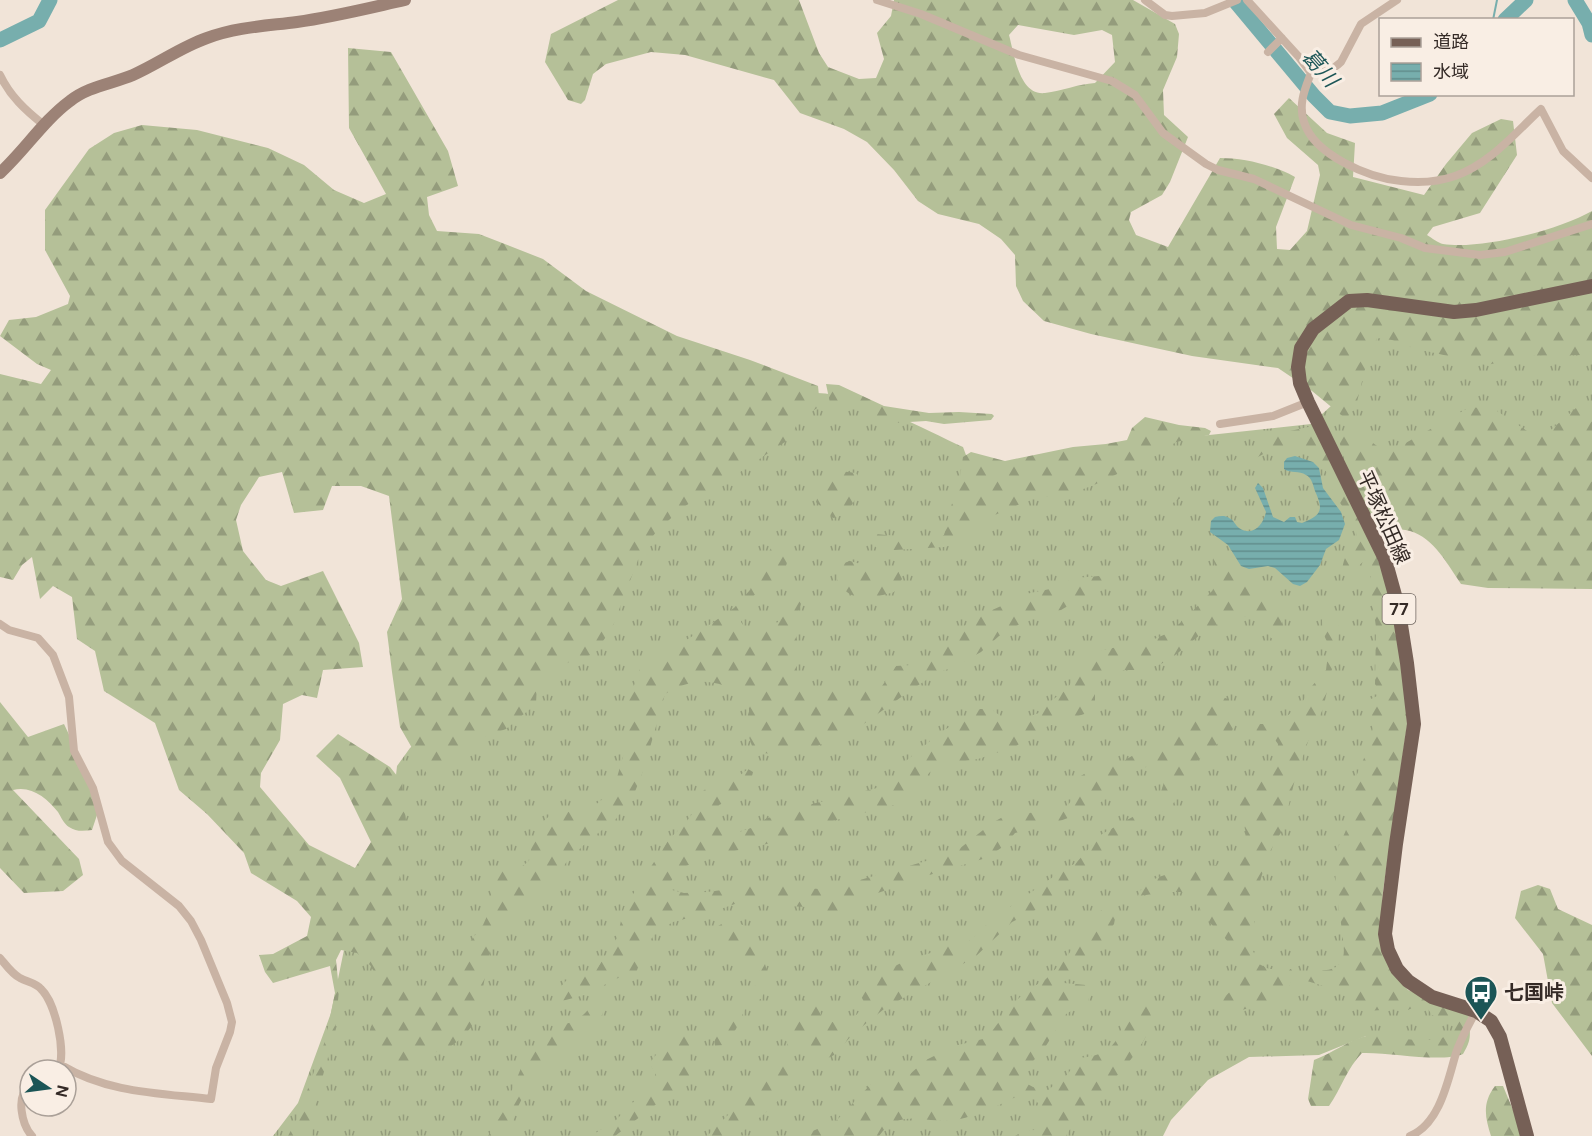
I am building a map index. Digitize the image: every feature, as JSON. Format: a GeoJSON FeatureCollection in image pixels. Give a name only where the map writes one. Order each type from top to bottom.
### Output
{"type":"FeatureCollection","features":[{"type":"Feature","properties":{"kind":"main road","name":"平塚松田線"},"geometry":{"type":"LineString","coordinates":[[1527,1136],[1500,1037],[1491,1021],[1476,1011],[1432,997],[1408,981],[1397,969],[1388,950],[1385,934],[1414,724],[1407,663],[1398,606],[1385,559],[1308,402],[1300,383],[1298,367],[1301,348],[1313,329],[1349,301],[1367,300],[1454,312],[1476,310],[1592,286]]}},
{"type":"Feature","properties":{"kind":"street"},"geometry":{"type":"LineString","coordinates":[[0,173],[44,125],[71,100],[85,91],[147,69],[205,38],[250,27],[328,17],[405,0]]}},
{"type":"Feature","properties":{"kind":"street"},"geometry":{"type":"LineString","coordinates":[[877,0],[921,14],[1019,55],[1112,81],[1135,95],[1164,133],[1206,164],[1218,170],[1254,179],[1351,225],[1401,238],[1425,248],[1480,255],[1505,252],[1592,224]]}},
{"type":"Feature","properties":{"kind":"street"},"geometry":{"type":"LineString","coordinates":[[1145,0],[1165,15],[1172,16],[1205,13],[1237,0]]}},
{"type":"Feature","properties":{"kind":"street"},"geometry":{"type":"LineString","coordinates":[[1247,0],[1281,38],[1310,76]]}},
{"type":"Feature","properties":{"kind":"street"},"geometry":{"type":"LineString","coordinates":[[1310,76],[1337,66],[1361,24],[1397,0]]}},
{"type":"Feature","properties":{"kind":"street"},"geometry":{"type":"LineString","coordinates":[[1268,52],[1281,38]]}},
{"type":"Feature","properties":{"kind":"street"},"geometry":{"type":"LineString","coordinates":[[0,75],[6,88],[15,99],[44,125]]}},
{"type":"Feature","properties":{"kind":"street"},"geometry":{"type":"LineString","coordinates":[[1310,76],[1301,105],[1303,120],[1316,141],[1355,168],[1376,176],[1415,182],[1435,181],[1463,173],[1488,158],[1541,109],[1563,151],[1592,178]]}},
{"type":"Feature","properties":{"kind":"street"},"geometry":{"type":"LineString","coordinates":[[1220,424],[1274,416],[1308,402]]}},
{"type":"Feature","properties":{"kind":"street"},"geometry":{"type":"LineString","coordinates":[[0,624],[9,630],[38,639],[53,655],[69,697],[74,751],[93,788],[108,842],[122,861],[172,900],[191,921],[231,1015],[230,1032],[216,1068],[212,1099],[132,1091],[78,1075]]}},
{"type":"Feature","properties":{"kind":"street"},"geometry":{"type":"LineString","coordinates":[[0,958],[15,975],[42,989],[50,1000],[60,1044],[60,1058]]}},
{"type":"Feature","properties":{"kind":"street"},"geometry":{"type":"LineString","coordinates":[[1410,1136],[1423,1127],[1444,1095],[1457,1052],[1476,1011]]}},
{"type":"Feature","properties":{"kind":"street"},"geometry":{"type":"LineString","coordinates":[[24,1118],[25,1125],[32,1136]]}},
{"type":"Feature","properties":{"kind":"green space"},"geometry":{"type":"Polygon","coordinates":[[[618,0],[799,0],[819,53],[828,67],[859,79],[876,78],[884,59],[877,33],[891,16],[894,0],[1133,0],[1175,24],[1179,34],[1177,57],[1163,90],[1164,115],[1188,137],[1170,182],[1162,195],[1131,212],[1129,220],[1136,235],[1168,247],[1220,158],[1229,158],[1268,166],[1295,177],[1276,227],[1277,249],[1290,250],[1307,231],[1320,175],[1318,165],[1287,138],[1274,114],[1289,98],[1327,133],[1355,143],[1353,177],[1424,195],[1472,133],[1501,119],[1513,121],[1517,155],[1480,213],[1433,227],[1427,235],[1443,244],[1478,244],[1540,231],[1592,211],[1592,355],[1527,356],[1487,365],[1377,338],[1367,361],[1356,406],[1346,419],[1312,391],[1278,368],[1192,356],[1091,334],[1044,321],[1023,301],[1016,286],[1015,255],[1001,239],[979,224],[938,214],[918,201],[894,170],[867,142],[844,129],[800,113],[774,80],[685,55],[651,52],[606,64],[593,74],[585,100],[581,104],[568,100],[545,62],[551,34],[618,0]],[[1018,25],[1009,35],[1019,72],[1029,88],[1045,93],[1095,83],[1115,62],[1112,35],[1102,30],[1074,35],[1018,25]]]}},
{"type":"Feature","properties":{"kind":"green space"},"geometry":{"type":"Polygon","coordinates":[[[348,48],[391,52],[448,151],[458,186],[427,197],[429,215],[437,231],[479,234],[543,259],[586,291],[677,336],[818,386],[820,406],[798,421],[791,438],[682,508],[656,532],[641,552],[612,628],[594,654],[569,662],[537,682],[536,704],[506,729],[484,737],[452,763],[428,776],[400,727],[392,672],[387,632],[402,599],[389,496],[361,486],[332,486],[323,510],[294,513],[282,472],[259,477],[241,505],[236,520],[243,551],[266,580],[281,586],[323,571],[359,643],[363,667],[323,670],[317,698],[302,695],[283,704],[280,740],[261,773],[260,787],[309,845],[355,868],[371,842],[340,778],[316,756],[338,734],[390,767],[402,782],[406,821],[399,833],[395,855],[400,872],[392,948],[397,974],[404,985],[427,991],[456,969],[466,957],[469,943],[483,925],[492,905],[491,891],[485,882],[491,873],[521,867],[529,861],[536,832],[549,816],[557,810],[584,814],[609,794],[616,781],[628,739],[626,717],[640,668],[734,608],[750,590],[760,565],[775,540],[780,539],[786,552],[787,563],[777,578],[751,599],[744,608],[741,622],[748,630],[756,633],[764,631],[772,627],[786,613],[797,598],[803,598],[796,618],[797,674],[802,682],[814,689],[840,690],[842,687],[882,686],[896,666],[927,664],[948,646],[961,628],[990,611],[1030,593],[1050,589],[1075,578],[1099,576],[1105,579],[1103,585],[1061,610],[1030,618],[999,636],[981,652],[954,667],[937,673],[851,733],[817,746],[790,749],[775,754],[761,753],[752,746],[749,737],[749,709],[746,696],[725,686],[696,682],[665,694],[644,769],[634,794],[615,820],[568,860],[552,882],[507,919],[492,939],[477,1020],[463,1037],[450,1047],[401,1065],[385,1061],[373,1054],[369,1039],[379,980],[370,965],[357,953],[341,950],[336,960],[339,990],[335,1032],[315,1104],[312,1136],[288,1136],[297,1119],[325,1041],[335,993],[330,966],[273,983],[265,972],[259,955],[273,954],[307,936],[311,917],[297,901],[251,873],[244,853],[207,814],[179,790],[155,723],[104,691],[95,651],[77,639],[72,597],[53,586],[40,599],[32,557],[22,565],[13,580],[0,577],[0,374],[41,384],[51,370],[37,364],[0,336],[9,320],[36,317],[68,304],[70,296],[45,250],[45,210],[89,149],[114,133],[142,125],[197,130],[268,148],[304,165],[334,190],[364,203],[386,194],[349,128],[348,48]]]}},
{"type":"Feature","properties":{"kind":"green space"},"geometry":{"type":"Polygon","coordinates":[[[1376,326],[1592,335],[1592,522],[1379,512],[1376,547],[1386,626],[1359,973],[1461,1021],[1466,1046],[1433,1052],[1366,1036],[1319,1055],[1249,1057],[1208,1080],[1171,1120],[1163,1136],[273,1136],[298,1103],[331,1013],[345,945],[391,821],[397,766],[410,748],[758,407],[816,393],[832,394],[870,405],[963,447],[973,474],[1163,440],[1311,424],[1331,406],[1334,341],[1376,326]]]}},
{"type":"Feature","properties":{"kind":"green space"},"geometry":{"type":"Polygon","coordinates":[[[826,384],[839,385],[884,406],[929,413],[959,412],[994,416],[991,420],[944,424],[926,421],[893,423],[876,421],[853,406],[830,403],[826,384]]]}},
{"type":"Feature","properties":{"kind":"green space"},"geometry":{"type":"Polygon","coordinates":[[[1470,407],[1494,409],[1527,431],[1545,435],[1576,408],[1592,412],[1592,589],[1488,588],[1461,584],[1440,553],[1426,540],[1410,531],[1383,526],[1369,516],[1352,480],[1337,433],[1355,432],[1380,448],[1402,445],[1470,407]]]}},
{"type":"Feature","properties":{"kind":"green space"},"geometry":{"type":"Polygon","coordinates":[[[1145,417],[1211,431],[1209,435],[1176,442],[1155,456],[1094,485],[1059,498],[1039,496],[997,514],[978,524],[961,543],[944,547],[895,550],[878,549],[871,543],[871,538],[876,534],[934,540],[944,535],[951,506],[958,490],[963,457],[971,452],[1005,461],[1073,447],[1127,440],[1132,428],[1145,417]]]}},
{"type":"Feature","properties":{"kind":"green space"},"geometry":{"type":"Polygon","coordinates":[[[1308,427],[1320,429],[1389,582],[1406,682],[1407,726],[1383,891],[1381,927],[1396,976],[1408,990],[1470,1013],[1470,1038],[1463,1054],[1441,1058],[1362,1053],[1352,1065],[1329,1106],[1311,1106],[1308,1099],[1314,1060],[1370,1035],[1432,1040],[1454,1032],[1452,1022],[1432,1015],[1426,1006],[1418,1005],[1408,1010],[1359,1010],[1352,1007],[1354,994],[1349,988],[1327,987],[1307,981],[1305,975],[1308,971],[1337,966],[1344,955],[1336,886],[1336,856],[1348,825],[1353,785],[1372,736],[1373,726],[1368,706],[1369,700],[1377,696],[1379,691],[1375,684],[1376,627],[1370,585],[1372,560],[1367,558],[1349,575],[1343,574],[1345,559],[1357,536],[1333,490],[1325,469],[1316,458],[1298,451],[1280,448],[1240,468],[1234,470],[1229,468],[1232,462],[1261,441],[1281,433],[1308,427]]]}},
{"type":"Feature","properties":{"kind":"green space"},"geometry":{"type":"Polygon","coordinates":[[[840,471],[856,473],[862,483],[849,509],[833,518],[816,502],[824,484],[840,471]]]}},
{"type":"Feature","properties":{"kind":"green space"},"geometry":{"type":"Polygon","coordinates":[[[1190,476],[1195,477],[1186,494],[1170,504],[1166,501],[1173,490],[1190,476]]]}},
{"type":"Feature","properties":{"kind":"green space"},"geometry":{"type":"Polygon","coordinates":[[[1215,551],[1221,551],[1230,557],[1236,567],[1281,614],[1284,638],[1281,642],[1271,638],[1261,622],[1251,617],[1233,616],[1201,634],[1168,661],[1145,670],[1125,670],[1109,674],[1095,687],[1095,703],[1090,712],[1040,729],[1012,749],[978,759],[939,765],[929,773],[914,794],[894,805],[821,824],[771,843],[716,855],[686,866],[675,875],[670,883],[672,890],[684,893],[730,889],[760,882],[821,889],[954,853],[992,823],[1008,814],[1065,809],[1071,801],[1069,788],[1074,780],[1101,764],[1122,762],[1140,751],[1156,746],[1208,695],[1228,699],[1237,719],[1231,733],[1198,760],[1173,804],[1129,834],[1093,867],[1076,879],[1057,899],[1012,922],[975,957],[884,1009],[853,1034],[834,1055],[824,1060],[816,1049],[809,1045],[789,1049],[786,1035],[790,1020],[807,995],[815,999],[823,1019],[842,1022],[853,1018],[864,1002],[856,986],[864,977],[934,952],[953,941],[968,942],[994,918],[1076,863],[1102,834],[1154,805],[1167,772],[1163,766],[1151,765],[1136,771],[1092,809],[1049,825],[1015,833],[1004,846],[986,858],[926,876],[907,886],[895,887],[875,894],[860,895],[838,912],[831,914],[807,907],[788,906],[766,898],[746,900],[673,922],[656,932],[645,948],[636,973],[615,979],[588,994],[562,1001],[558,996],[567,980],[596,970],[617,938],[624,908],[669,839],[684,825],[695,810],[703,791],[716,781],[739,776],[748,769],[753,772],[745,788],[730,800],[719,805],[714,815],[717,826],[726,832],[739,832],[754,827],[767,818],[787,815],[812,804],[881,787],[894,777],[907,760],[941,732],[980,709],[991,709],[1002,717],[1024,718],[1039,713],[1068,688],[1084,659],[1102,650],[1150,641],[1168,633],[1213,590],[1218,575],[1213,559],[1215,551]]]}},
{"type":"Feature","properties":{"kind":"green space"},"geometry":{"type":"Polygon","coordinates":[[[850,561],[878,569],[898,571],[902,579],[894,592],[869,598],[856,597],[837,582],[841,564],[850,561]]]}},
{"type":"Feature","properties":{"kind":"green space"},"geometry":{"type":"Polygon","coordinates":[[[1326,613],[1336,617],[1339,627],[1338,642],[1323,709],[1311,733],[1295,779],[1283,829],[1269,853],[1255,906],[1253,951],[1259,964],[1269,969],[1291,969],[1294,974],[1290,985],[1280,999],[1235,1012],[1222,1007],[1220,1001],[1238,978],[1238,963],[1235,954],[1224,937],[1204,916],[1193,892],[1138,896],[1146,885],[1159,877],[1227,862],[1239,856],[1246,846],[1246,834],[1234,794],[1259,783],[1268,775],[1274,764],[1278,744],[1273,737],[1252,729],[1252,724],[1279,724],[1303,701],[1326,670],[1329,646],[1323,633],[1322,620],[1326,613]]]}},
{"type":"Feature","properties":{"kind":"green space"},"geometry":{"type":"Polygon","coordinates":[[[0,702],[28,737],[64,724],[98,796],[97,815],[92,830],[80,831],[67,826],[54,807],[38,794],[26,789],[13,790],[79,859],[83,875],[63,891],[24,893],[0,868],[0,702]]]}},
{"type":"Feature","properties":{"kind":"green space"},"geometry":{"type":"Polygon","coordinates":[[[1538,885],[1550,889],[1558,909],[1592,925],[1592,1056],[1552,1003],[1543,954],[1515,918],[1521,891],[1538,885]]]}},
{"type":"Feature","properties":{"kind":"green space"},"geometry":{"type":"Polygon","coordinates":[[[1114,901],[1117,908],[1114,924],[1084,965],[1065,977],[1064,983],[1086,985],[1091,990],[1088,1001],[1066,1014],[1044,1049],[1024,1071],[1022,1081],[1033,1087],[1048,1090],[1067,1075],[1079,1058],[1094,1056],[1111,1047],[1122,1028],[1119,1020],[1125,1004],[1136,1001],[1146,1004],[1151,1015],[1149,1029],[1134,1056],[1078,1116],[1066,1136],[1015,1136],[1023,1131],[1034,1130],[1041,1118],[1039,1105],[1029,1096],[1024,1096],[960,1119],[945,1121],[905,1119],[887,1127],[879,1136],[800,1136],[835,1122],[872,1083],[910,1074],[926,1060],[954,1046],[987,1038],[1010,1007],[1025,992],[1046,979],[1066,958],[1095,915],[1114,901]]]}},
{"type":"Feature","properties":{"kind":"green space"},"geometry":{"type":"Polygon","coordinates":[[[728,920],[743,925],[754,936],[768,975],[762,998],[745,1009],[736,1029],[724,1045],[715,1046],[715,1034],[719,1024],[757,983],[761,973],[751,964],[720,948],[716,940],[715,928],[728,920]]]}},
{"type":"Feature","properties":{"kind":"green space"},"geometry":{"type":"Polygon","coordinates":[[[594,1001],[603,1002],[603,1011],[599,1020],[531,1084],[519,1105],[509,1136],[488,1136],[503,1112],[526,1056],[537,1046],[546,1042],[560,1025],[580,1018],[594,1001]]]}},
{"type":"Feature","properties":{"kind":"green space"},"geometry":{"type":"Polygon","coordinates":[[[682,1030],[689,1035],[690,1075],[680,1086],[615,1136],[594,1136],[616,1120],[655,1079],[655,1072],[651,1066],[652,1060],[673,1033],[682,1030]]]}},
{"type":"Feature","properties":{"kind":"green space"},"geometry":{"type":"Polygon","coordinates":[[[793,1065],[800,1071],[797,1081],[770,1109],[737,1136],[707,1136],[733,1110],[753,1081],[781,1066],[793,1065]]]}},
{"type":"Feature","properties":{"kind":"green space"},"geometry":{"type":"Polygon","coordinates":[[[1495,1086],[1503,1086],[1524,1136],[1491,1136],[1487,1123],[1486,1104],[1495,1086]]]}},
{"type":"Feature","properties":{"kind":"water"},"geometry":{"type":"Polygon","coordinates":[[[1295,456],[1313,462],[1319,468],[1323,488],[1341,512],[1345,524],[1339,540],[1326,549],[1320,565],[1307,582],[1300,586],[1293,584],[1275,568],[1268,566],[1249,569],[1241,566],[1228,545],[1210,532],[1211,521],[1219,516],[1227,517],[1244,530],[1253,530],[1260,525],[1266,512],[1255,488],[1258,483],[1263,488],[1273,517],[1284,522],[1290,517],[1295,517],[1297,522],[1302,523],[1314,517],[1320,507],[1310,478],[1284,469],[1284,462],[1287,458],[1295,456]]]}},
{"type":"Feature","properties":{"kind":"waterway","name":"葛川"},"geometry":{"type":"LineString","coordinates":[[0,40],[39,21],[50,0]]}},
{"type":"Feature","properties":{"kind":"waterway","name":"葛川"},"geometry":{"type":"LineString","coordinates":[[1234,0],[1330,112],[1350,116],[1382,113],[1425,96]]}},
{"type":"Feature","properties":{"kind":"waterway"},"geometry":{"type":"LineString","coordinates":[[1493,18],[1497,0]]}},
{"type":"Feature","properties":{"kind":"waterway","name":"葛川"},"geometry":{"type":"LineString","coordinates":[[1507,18],[1526,0]]}},
{"type":"Feature","properties":{"kind":"waterway","name":"葛川"},"geometry":{"type":"LineString","coordinates":[[1575,0],[1589,23],[1592,35]]}},
{"type":"Feature","properties":{"kind":"place","name":"七国峠"},"geometry":{"type":"Point","coordinates":[1481,1021]}}]}
